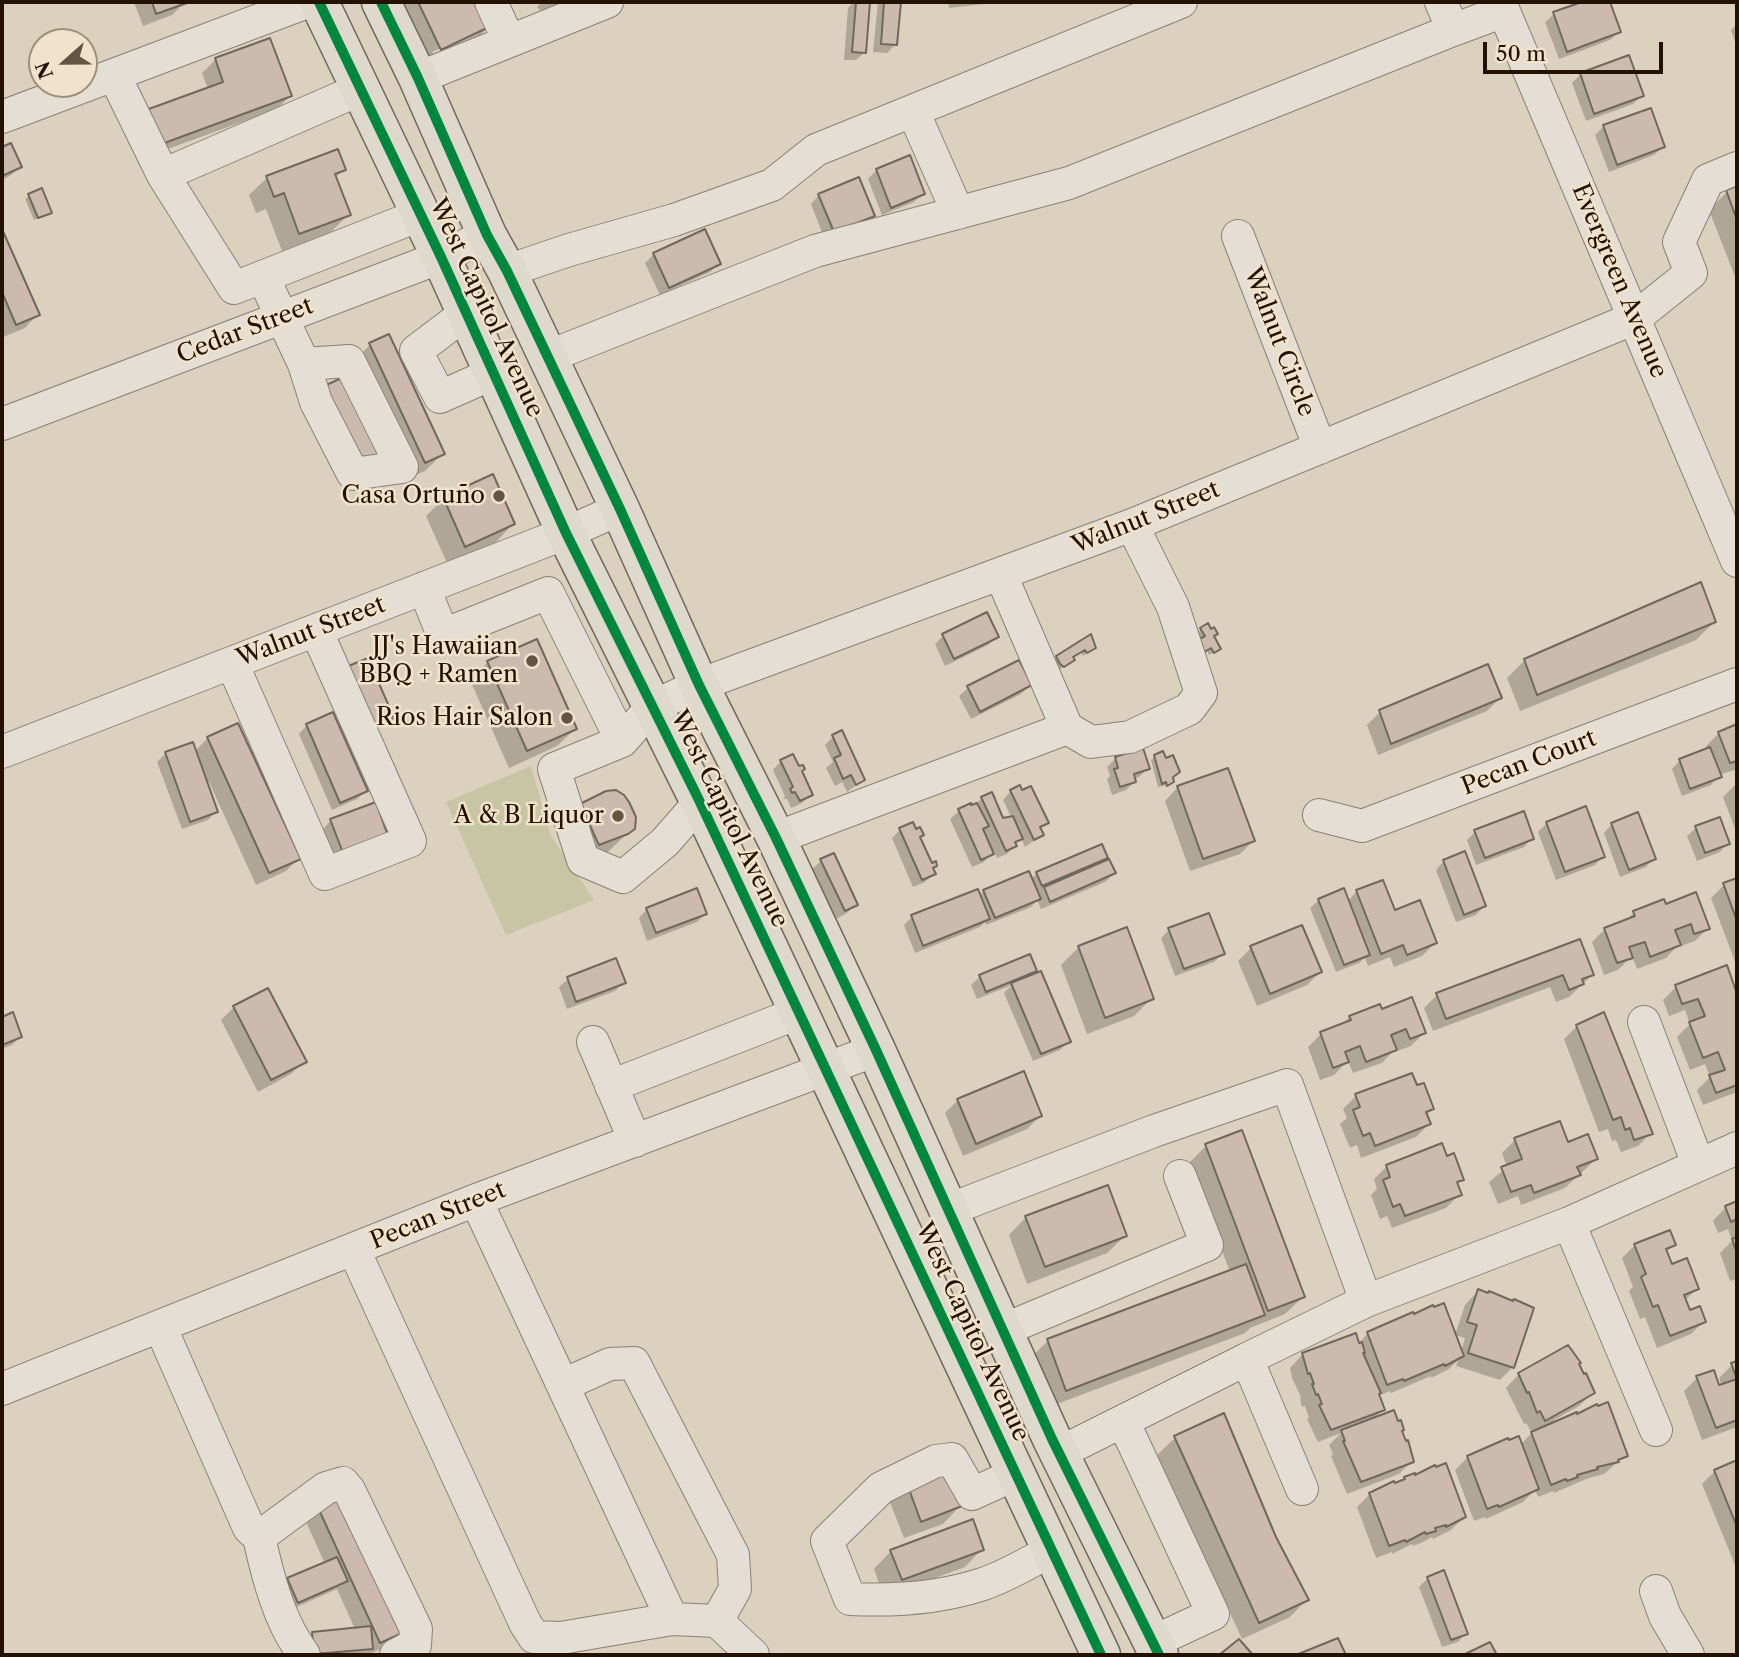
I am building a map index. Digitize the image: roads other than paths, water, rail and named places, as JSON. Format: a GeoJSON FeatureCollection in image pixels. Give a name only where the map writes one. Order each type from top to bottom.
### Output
{"type":"FeatureCollection","features":[{"type":"Feature","properties":{"kind":"main road","name":"West Capitol Avenue"},"geometry":{"type":"LineString","coordinates":[[319,2],[441,257],[566,533],[700,802],[1098,1654]]}},
{"type":"Feature","properties":{"kind":"main road","name":"West Capitol Avenue"},"geometry":{"type":"LineString","coordinates":[[381,2],[418,78],[487,235],[507,271],[620,509],[699,685],[776,838],[876,1050],[1059,1453],[1156,1649]]}},
{"type":"Feature","properties":{"kind":"main road"},"geometry":{"type":"LineString","coordinates":[[926,1284],[948,1292],[961,1312],[1008,1412],[1035,1440],[1059,1453]]}},
{"type":"Feature","properties":{"kind":"main road"},"geometry":{"type":"LineString","coordinates":[[1016,1474],[1043,1485],[1075,1544],[1100,1565],[1120,1575]]}},
{"type":"Feature","properties":{"kind":"street"},"geometry":{"type":"LineString","coordinates":[[2,117],[307,2]]}},
{"type":"Feature","properties":{"kind":"street"},"geometry":{"type":"LineString","coordinates":[[491,2],[509,41]]}},
{"type":"Feature","properties":{"kind":"street"},"geometry":{"type":"LineString","coordinates":[[418,78],[607,2]]}},
{"type":"Feature","properties":{"kind":"street"},"geometry":{"type":"LineString","coordinates":[[507,271],[674,220],[772,185],[816,149],[1181,2]]}},
{"type":"Feature","properties":{"kind":"street"},"geometry":{"type":"LineString","coordinates":[[547,357],[815,250],[1069,183],[1447,16],[1502,6]]}},
{"type":"Feature","properties":{"kind":"street","name":"Evergreen Avenue"},"geometry":{"type":"LineString","coordinates":[[1502,6],[1635,318],[1725,498],[1737,561]]}},
{"type":"Feature","properties":{"kind":"street"},"geometry":{"type":"LineString","coordinates":[[114,75],[163,175],[234,288],[420,215]]}},
{"type":"Feature","properties":{"kind":"street"},"geometry":{"type":"LineString","coordinates":[[163,175],[361,89]]}},
{"type":"Feature","properties":{"kind":"street"},"geometry":{"type":"LineString","coordinates":[[913,111],[958,214]]}},
{"type":"Feature","properties":{"kind":"street","name":"Walnut Street"},"geometry":{"type":"LineString","coordinates":[[652,708],[699,685],[1132,525],[1635,318],[1691,273],[1679,242],[1708,180],[1737,168]]}},
{"type":"Feature","properties":{"kind":"street","name":"Cedar Street"},"geometry":{"type":"LineString","coordinates":[[2,424],[441,257],[487,235]]}},
{"type":"Feature","properties":{"kind":"street","name":"Walnut Circle"},"geometry":{"type":"LineString","coordinates":[[1238,236],[1320,447]]}},
{"type":"Feature","properties":{"kind":"street"},"geometry":{"type":"LineString","coordinates":[[262,277],[304,364]]}},
{"type":"Feature","properties":{"kind":"street"},"geometry":{"type":"LineString","coordinates":[[466,313],[416,351],[440,397],[494,373]]}},
{"type":"Feature","properties":{"kind":"street","name":"Walnut Street"},"geometry":{"type":"LineString","coordinates":[[2,752],[566,533],[620,509]]}},
{"type":"Feature","properties":{"kind":"street"},"geometry":{"type":"LineString","coordinates":[[1001,575],[1067,728],[1091,743],[1130,737],[1189,709],[1201,693],[1173,607],[1132,525]]}},
{"type":"Feature","properties":{"kind":"street"},"geometry":{"type":"LineString","coordinates":[[424,588],[443,635],[548,593],[622,741]]}},
{"type":"Feature","properties":{"kind":"street"},"geometry":{"type":"LineString","coordinates":[[232,663],[325,874],[410,841],[316,629]]}},
{"type":"Feature","properties":{"kind":"street","name":"Pecan Court"},"geometry":{"type":"LineString","coordinates":[[1319,815],[1362,826],[1737,684]]}},
{"type":"Feature","properties":{"kind":"street"},"geometry":{"type":"LineString","coordinates":[[652,708],[622,741],[554,769],[583,860],[623,877],[665,842],[700,802]]}},
{"type":"Feature","properties":{"kind":"street"},"geometry":{"type":"LineString","coordinates":[[776,838],[1067,728]]}},
{"type":"Feature","properties":{"kind":"street"},"geometry":{"type":"LineString","coordinates":[[611,1086],[797,1013]]}},
{"type":"Feature","properties":{"kind":"street"},"geometry":{"type":"LineString","coordinates":[[1644,1022],[1698,1164]]}},
{"type":"Feature","properties":{"kind":"street"},"geometry":{"type":"LineString","coordinates":[[593,1042],[635,1141]]}},
{"type":"Feature","properties":{"kind":"street","name":"Pecan Street"},"geometry":{"type":"LineString","coordinates":[[2,1388],[476,1200],[876,1050]]}},
{"type":"Feature","properties":{"kind":"street"},"geometry":{"type":"LineString","coordinates":[[948,1210],[1130,1140],[1287,1085],[1366,1301]]}},
{"type":"Feature","properties":{"kind":"street"},"geometry":{"type":"LineString","coordinates":[[1059,1453],[1366,1301],[1569,1223],[1737,1148]]}},
{"type":"Feature","properties":{"kind":"street"},"geometry":{"type":"LineString","coordinates":[[1003,1330],[1207,1245],[1180,1177]]}},
{"type":"Feature","properties":{"kind":"street"},"geometry":{"type":"LineString","coordinates":[[476,1200],[672,1619]]}},
{"type":"Feature","properties":{"kind":"street"},"geometry":{"type":"LineString","coordinates":[[1569,1223],[1656,1430]]}},
{"type":"Feature","properties":{"kind":"street"},"geometry":{"type":"LineString","coordinates":[[354,1250],[525,1623],[534,1637],[561,1639],[672,1619],[717,1621],[753,1655]]}},
{"type":"Feature","properties":{"kind":"street"},"geometry":{"type":"LineString","coordinates":[[160,1326],[249,1528],[259,1537],[272,1588],[292,1639],[304,1655]]}},
{"type":"Feature","properties":{"kind":"street"},"geometry":{"type":"LineString","coordinates":[[1247,1359],[1302,1489]]}},
{"type":"Feature","properties":{"kind":"street"},"geometry":{"type":"LineString","coordinates":[[563,1385],[610,1364],[634,1363],[733,1555],[735,1589],[717,1621]]}},
{"type":"Feature","properties":{"kind":"street"},"geometry":{"type":"LineString","coordinates":[[1123,1421],[1213,1614],[1156,1649]]}},
{"type":"Feature","properties":{"kind":"street"},"geometry":{"type":"LineString","coordinates":[[1016,1474],[972,1494],[952,1459],[936,1461],[881,1488],[827,1541],[850,1599],[880,1600],[933,1595],[984,1584],[1051,1551]]}},
{"type":"Feature","properties":{"kind":"street"},"geometry":{"type":"LineString","coordinates":[[259,1537],[326,1488],[343,1483],[349,1490],[416,1629],[415,1645],[396,1655]]}},
{"type":"Feature","properties":{"kind":"street"},"geometry":{"type":"LineString","coordinates":[[1657,1591],[1665,1616],[1688,1655]]}},
{"type":"Feature","properties":{"kind":"place","name":"Casa Ortuño"},"geometry":{"type":"Point","coordinates":[499,496]}},
{"type":"Feature","properties":{"kind":"place","name":"JJ's Hawaiian BBQ + Ramen"},"geometry":{"type":"Point","coordinates":[532,661]}},
{"type":"Feature","properties":{"kind":"place","name":"Rios Hair Salon"},"geometry":{"type":"Point","coordinates":[567,718]}},
{"type":"Feature","properties":{"kind":"place","name":"A & B Liquor"},"geometry":{"type":"Point","coordinates":[618,816]}}]}
